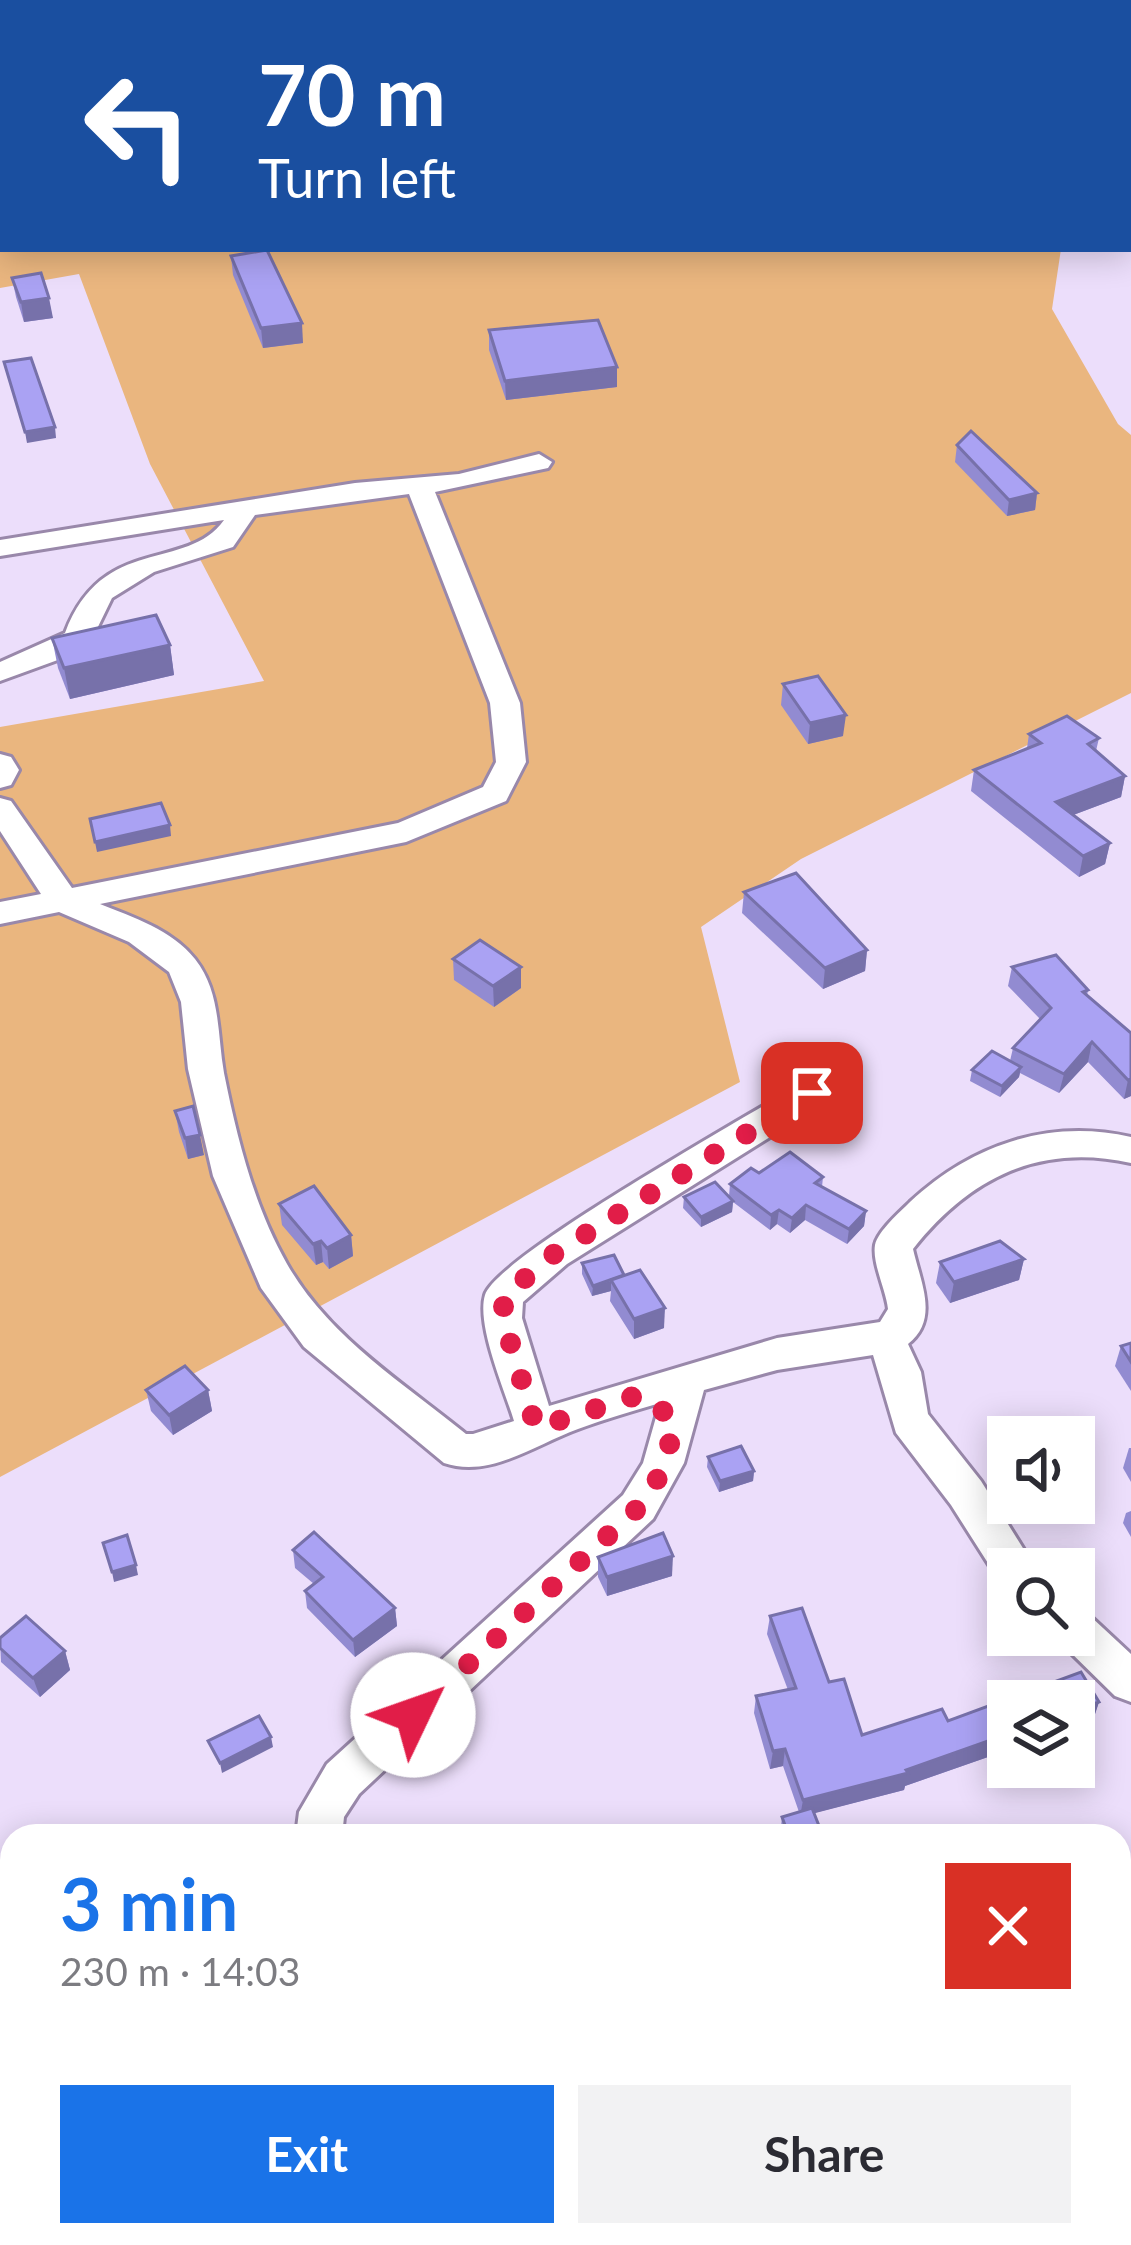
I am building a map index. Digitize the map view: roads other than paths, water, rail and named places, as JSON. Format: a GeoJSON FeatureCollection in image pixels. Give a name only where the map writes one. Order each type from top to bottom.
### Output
{"type":"FeatureCollection","features":[{"type":"Feature","properties":{"kind":"street"},"geometry":{"type":"LineString","coordinates":[[0,548],[507,473],[539,462]]}},
{"type":"Feature","properties":{"kind":"street"},"geometry":{"type":"LineString","coordinates":[[0,913],[406,832],[495,794],[511,762],[505,703],[419,486]]}},
{"type":"Feature","properties":{"kind":"street"},"geometry":{"type":"LineString","coordinates":[[0,672],[67,647],[78,637],[90,605],[102,592],[144,566],[223,541],[245,510]]}},
{"type":"Feature","properties":{"kind":"street"},"geometry":{"type":"LineString","coordinates":[[0,764],[4,770],[0,778]]}},
{"type":"Feature","properties":{"kind":"street"},"geometry":{"type":"LineString","coordinates":[[0,808],[54,883],[60,900],[165,950],[182,965],[195,988],[205,1065],[249,1232],[298,1315],[318,1336],[458,1451],[493,1447],[536,1428],[667,1398],[778,1353],[834,1342],[884,1340],[902,1327],[908,1307],[894,1246],[962,1182],[998,1159],[1035,1146],[1074,1139],[1105,1141],[1131,1150]]}},
{"type":"Feature","properties":{"kind":"street"},"geometry":{"type":"LineString","coordinates":[[536,1428],[503,1318],[504,1296],[554,1254],[812,1093]]}},
{"type":"Feature","properties":{"kind":"street"},"geometry":{"type":"LineString","coordinates":[[884,1340],[905,1375],[904,1408],[910,1421],[1002,1548]]}},
{"type":"Feature","properties":{"kind":"street"},"geometry":{"type":"LineString","coordinates":[[320,1824],[322,1812],[343,1779],[638,1508],[657,1484],[670,1453],[667,1398]]}},
{"type":"Feature","properties":{"kind":"street"},"geometry":{"type":"LineString","coordinates":[[1095,1648],[1131,1682]]}}]}
